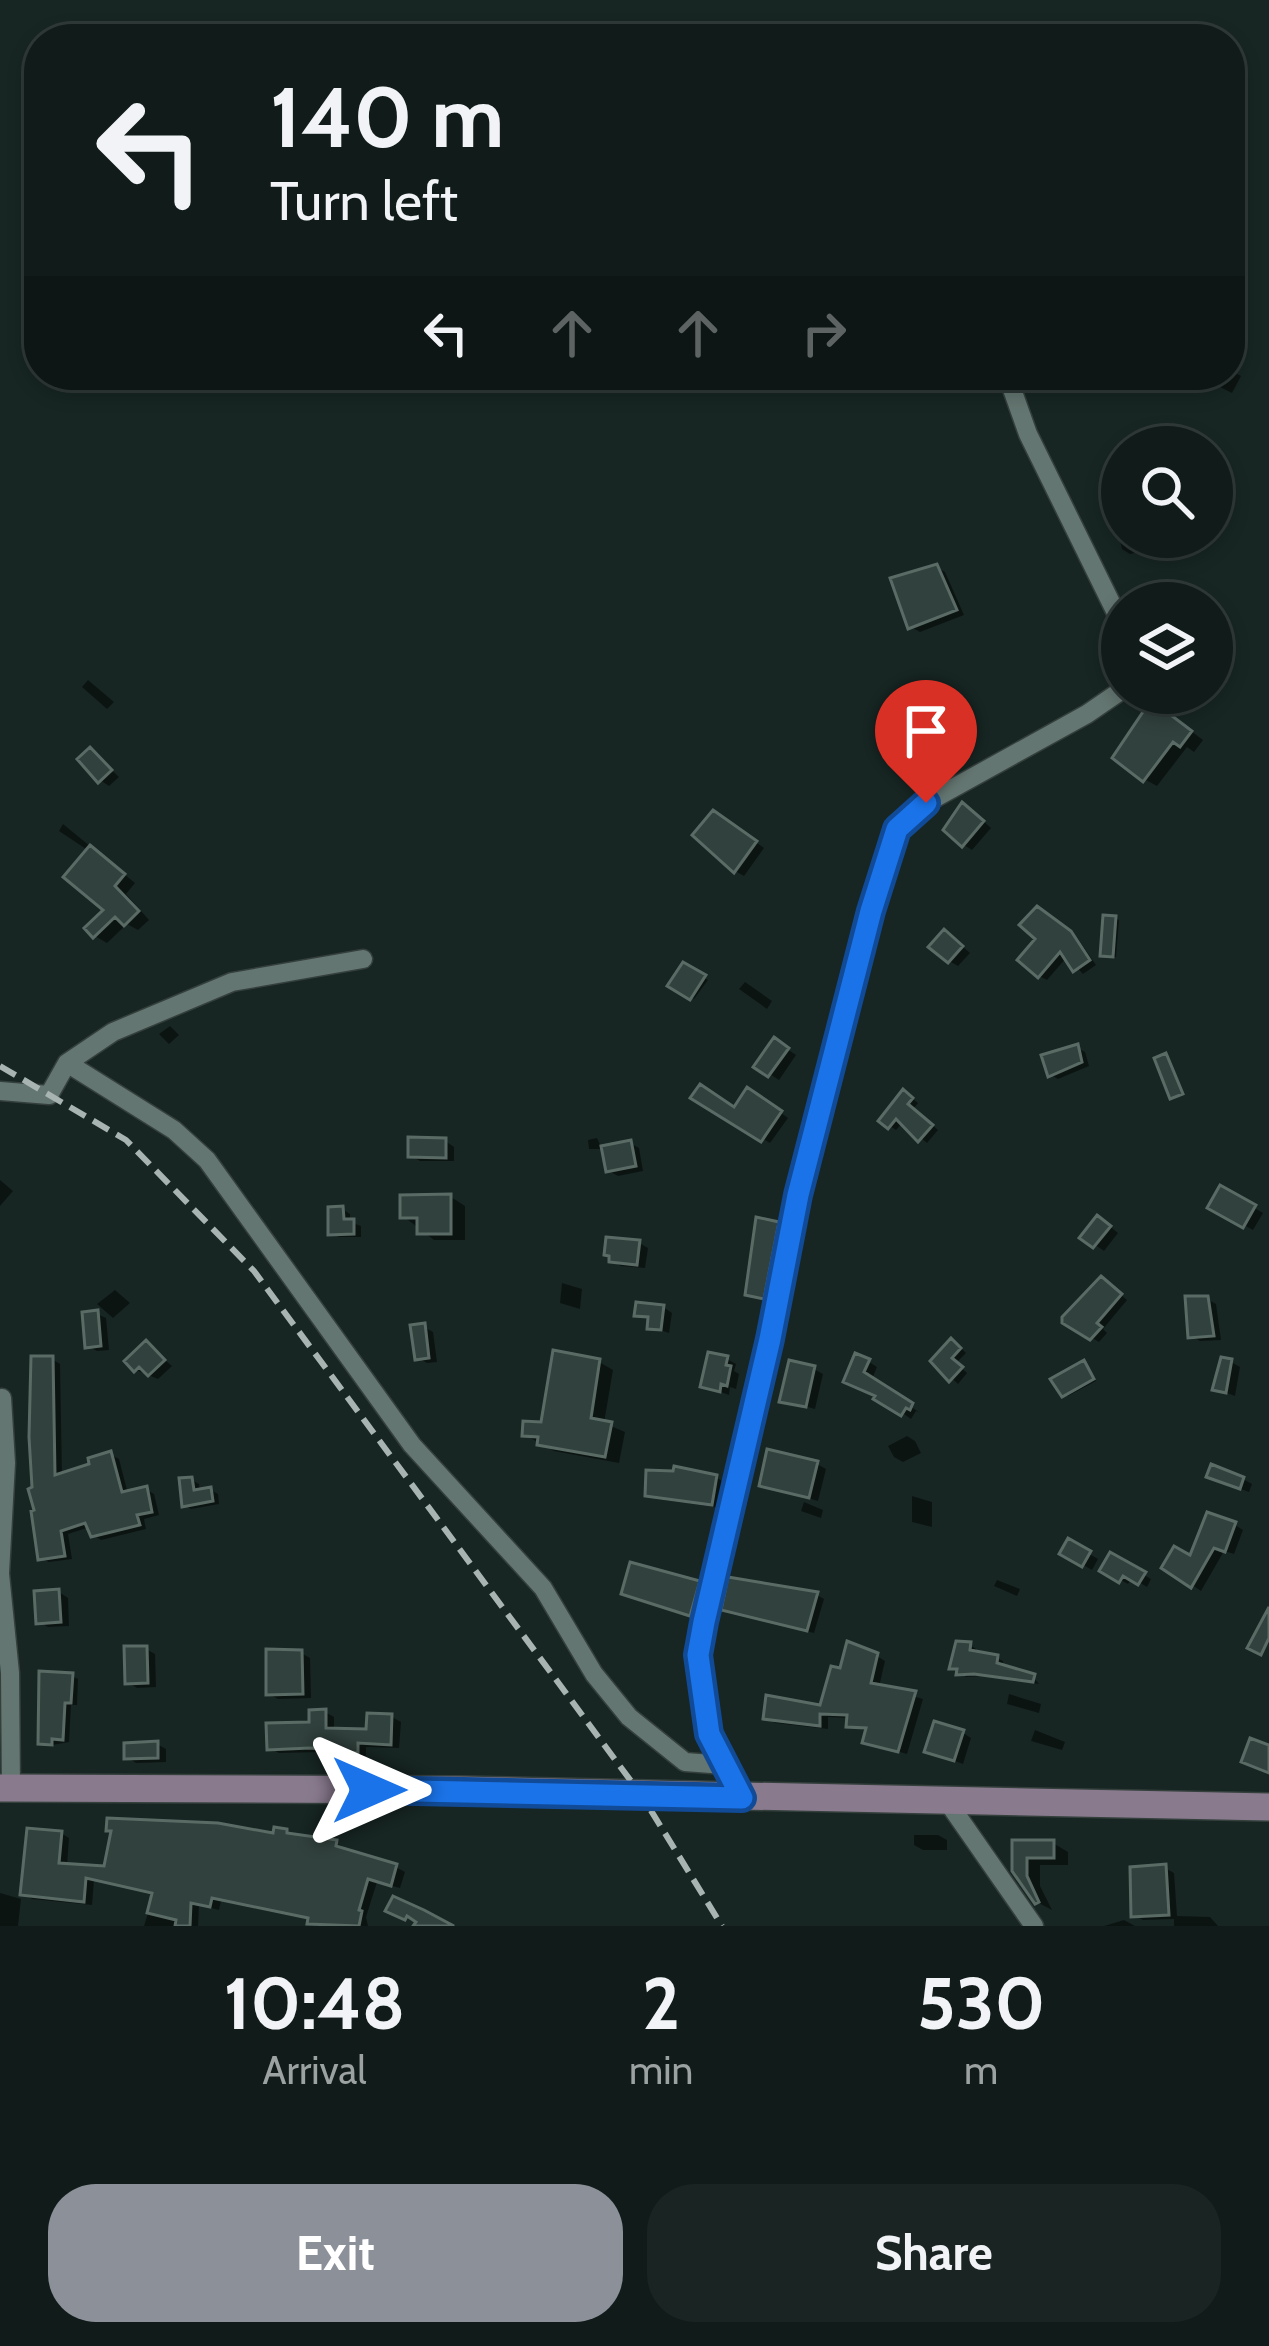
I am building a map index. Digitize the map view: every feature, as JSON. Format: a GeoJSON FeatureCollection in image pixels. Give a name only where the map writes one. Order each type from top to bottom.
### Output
{"type":"FeatureCollection","features":[{"type":"Feature","properties":{"kind":"street"},"geometry":{"type":"LineString","coordinates":[[1012,390],[1028,434],[1101,582]]}},
{"type":"Feature","properties":{"kind":"street"},"geometry":{"type":"LineString","coordinates":[[742,1798],[709,1734],[698,1655],[798,1195],[871,911],[897,829],[944,792],[1101,704]]}},
{"type":"Feature","properties":{"kind":"street"},"geometry":{"type":"LineString","coordinates":[[0,1090],[49,1094],[67,1063],[113,1032],[232,982],[363,959]]}},
{"type":"Feature","properties":{"kind":"street"},"geometry":{"type":"LineString","coordinates":[[67,1063],[174,1130],[207,1160],[412,1445],[543,1588],[594,1674],[629,1718],[685,1762],[725,1765]]}},
{"type":"Feature","properties":{"kind":"street"},"geometry":{"type":"LineString","coordinates":[[2,1398],[6,1463],[0,1574],[10,1673],[6,1788],[458,1790],[1269,1807]]}},
{"type":"Feature","properties":{"kind":"street"},"geometry":{"type":"LineString","coordinates":[[947,1801],[1034,1926]]}},
{"type":"Feature","properties":{"kind":"building"},"geometry":{"type":"Polygon","coordinates":[[[937,564],[957,610],[908,629],[890,578],[937,564]]]}},
{"type":"Feature","properties":{"kind":"building"},"geometry":{"type":"Polygon","coordinates":[[[1142,714],[1170,714],[1192,731],[1180,747],[1173,742],[1143,782],[1112,758],[1142,714]]]}},
{"type":"Feature","properties":{"kind":"building"},"geometry":{"type":"Polygon","coordinates":[[[90,747],[112,770],[98,783],[77,759],[90,747]]]}},
{"type":"Feature","properties":{"kind":"building"},"geometry":{"type":"Polygon","coordinates":[[[962,802],[984,821],[962,847],[943,830],[962,802]]]}},
{"type":"Feature","properties":{"kind":"building"},"geometry":{"type":"Polygon","coordinates":[[[713,810],[757,841],[734,873],[692,835],[713,810]]]}},
{"type":"Feature","properties":{"kind":"building"},"geometry":{"type":"Polygon","coordinates":[[[90,845],[125,874],[115,886],[139,911],[124,926],[115,917],[93,938],[84,928],[103,910],[63,877],[90,845]]]}},
{"type":"Feature","properties":{"kind":"building"},"geometry":{"type":"Polygon","coordinates":[[[1037,906],[1071,931],[1090,960],[1073,972],[1060,952],[1038,978],[1017,960],[1035,939],[1019,925],[1037,906]]]}},
{"type":"Feature","properties":{"kind":"building"},"geometry":{"type":"Polygon","coordinates":[[[1103,915],[1116,916],[1113,957],[1100,956],[1103,915]]]}},
{"type":"Feature","properties":{"kind":"building"},"geometry":{"type":"Polygon","coordinates":[[[944,929],[963,946],[948,963],[928,947],[944,929]]]}},
{"type":"Feature","properties":{"kind":"building"},"geometry":{"type":"Polygon","coordinates":[[[683,962],[706,975],[690,1000],[667,986],[683,962]]]}},
{"type":"Feature","properties":{"kind":"building"},"geometry":{"type":"Polygon","coordinates":[[[774,1037],[789,1048],[768,1077],[753,1067],[774,1037]]]}},
{"type":"Feature","properties":{"kind":"building"},"geometry":{"type":"Polygon","coordinates":[[[1078,1044],[1082,1062],[1048,1077],[1041,1055],[1078,1044]]]}},
{"type":"Feature","properties":{"kind":"building"},"geometry":{"type":"Polygon","coordinates":[[[1166,1053],[1183,1094],[1170,1099],[1154,1058],[1166,1053]]]}},
{"type":"Feature","properties":{"kind":"building"},"geometry":{"type":"Polygon","coordinates":[[[700,1084],[734,1107],[747,1087],[782,1111],[761,1142],[690,1098],[700,1084]]]}},
{"type":"Feature","properties":{"kind":"building"},"geometry":{"type":"Polygon","coordinates":[[[903,1089],[913,1098],[908,1104],[933,1125],[918,1142],[896,1119],[888,1129],[878,1121],[903,1089]]]}},
{"type":"Feature","properties":{"kind":"building"},"geometry":{"type":"Polygon","coordinates":[[[408,1137],[446,1138],[446,1158],[408,1157],[408,1137]]]}},
{"type":"Feature","properties":{"kind":"building"},"geometry":{"type":"Polygon","coordinates":[[[631,1140],[636,1166],[606,1172],[601,1146],[631,1140]]]}},
{"type":"Feature","properties":{"kind":"building"},"geometry":{"type":"Polygon","coordinates":[[[1220,1185],[1256,1205],[1243,1228],[1207,1208],[1220,1185]]]}},
{"type":"Feature","properties":{"kind":"building"},"geometry":{"type":"Polygon","coordinates":[[[451,1194],[451,1234],[417,1234],[417,1218],[400,1218],[400,1195],[451,1194]]]}},
{"type":"Feature","properties":{"kind":"building"},"geometry":{"type":"Polygon","coordinates":[[[343,1206],[344,1219],[354,1219],[354,1234],[328,1235],[328,1207],[343,1206]]]}},
{"type":"Feature","properties":{"kind":"building"},"geometry":{"type":"Polygon","coordinates":[[[1097,1215],[1111,1226],[1093,1248],[1079,1238],[1097,1215]]]}},
{"type":"Feature","properties":{"kind":"building"},"geometry":{"type":"Polygon","coordinates":[[[756,1217],[779,1222],[764,1299],[745,1295],[756,1217]]]}},
{"type":"Feature","properties":{"kind":"building"},"geometry":{"type":"Polygon","coordinates":[[[606,1237],[640,1240],[637,1265],[609,1262],[604,1255],[606,1237]]]}},
{"type":"Feature","properties":{"kind":"building"},"geometry":{"type":"Polygon","coordinates":[[[1101,1276],[1122,1294],[1097,1323],[1102,1327],[1090,1340],[1062,1323],[1062,1317],[1101,1276]]]}},
{"type":"Feature","properties":{"kind":"building"},"geometry":{"type":"Polygon","coordinates":[[[1185,1296],[1208,1296],[1214,1336],[1188,1338],[1185,1296]]]}},
{"type":"Feature","properties":{"kind":"building"},"geometry":{"type":"Polygon","coordinates":[[[636,1302],[664,1305],[661,1330],[647,1329],[648,1317],[634,1316],[636,1302]]]}},
{"type":"Feature","properties":{"kind":"building"},"geometry":{"type":"Polygon","coordinates":[[[98,1310],[101,1346],[85,1348],[82,1312],[98,1310]]]}},
{"type":"Feature","properties":{"kind":"building"},"geometry":{"type":"Polygon","coordinates":[[[425,1323],[429,1358],[415,1360],[410,1325],[425,1323]]]}},
{"type":"Feature","properties":{"kind":"building"},"geometry":{"type":"Polygon","coordinates":[[[951,1338],[961,1348],[952,1358],[963,1367],[949,1382],[930,1361],[951,1338]]]}},
{"type":"Feature","properties":{"kind":"building"},"geometry":{"type":"Polygon","coordinates":[[[146,1340],[165,1360],[148,1376],[139,1367],[134,1372],[124,1361],[146,1340]]]}},
{"type":"Feature","properties":{"kind":"building"},"geometry":{"type":"Polygon","coordinates":[[[553,1350],[600,1359],[591,1418],[612,1422],[605,1457],[537,1445],[538,1437],[522,1436],[523,1421],[541,1422],[553,1350]]]}},
{"type":"Feature","properties":{"kind":"building"},"geometry":{"type":"Polygon","coordinates":[[[708,1352],[728,1356],[726,1365],[731,1366],[727,1386],[721,1384],[720,1392],[700,1387],[708,1352]]]}},
{"type":"Feature","properties":{"kind":"building"},"geometry":{"type":"Polygon","coordinates":[[[855,1353],[870,1359],[864,1372],[913,1403],[910,1410],[906,1408],[901,1416],[875,1396],[843,1382],[855,1353]]]}},
{"type":"Feature","properties":{"kind":"building"},"geometry":{"type":"Polygon","coordinates":[[[31,1356],[53,1356],[55,1475],[111,1451],[122,1492],[147,1486],[152,1512],[137,1515],[140,1525],[91,1537],[85,1523],[61,1531],[65,1556],[38,1560],[28,1489],[32,1487],[31,1356]]]}},
{"type":"Feature","properties":{"kind":"building"},"geometry":{"type":"Polygon","coordinates":[[[1221,1357],[1232,1359],[1226,1393],[1212,1390],[1221,1357]]]}},
{"type":"Feature","properties":{"kind":"building"},"geometry":{"type":"Polygon","coordinates":[[[789,1360],[815,1366],[806,1407],[779,1402],[789,1360]]]}},
{"type":"Feature","properties":{"kind":"building"},"geometry":{"type":"Polygon","coordinates":[[[1084,1360],[1094,1379],[1062,1397],[1050,1379],[1084,1360]]]}},
{"type":"Feature","properties":{"kind":"building"},"geometry":{"type":"Polygon","coordinates":[[[767,1449],[818,1461],[809,1498],[759,1486],[767,1449]]]}},
{"type":"Feature","properties":{"kind":"building"},"geometry":{"type":"Polygon","coordinates":[[[1211,1464],[1244,1477],[1240,1489],[1206,1477],[1211,1464]]]}},
{"type":"Feature","properties":{"kind":"building"},"geometry":{"type":"Polygon","coordinates":[[[674,1466],[717,1475],[712,1505],[645,1496],[646,1470],[673,1471],[674,1466]]]}},
{"type":"Feature","properties":{"kind":"building"},"geometry":{"type":"Polygon","coordinates":[[[192,1477],[194,1490],[211,1487],[213,1501],[182,1507],[179,1478],[192,1477]]]}},
{"type":"Feature","properties":{"kind":"building"},"geometry":{"type":"Polygon","coordinates":[[[1207,1512],[1236,1522],[1225,1552],[1214,1548],[1191,1588],[1161,1568],[1174,1546],[1190,1555],[1207,1512]]]}},
{"type":"Feature","properties":{"kind":"building"},"geometry":{"type":"Polygon","coordinates":[[[1068,1538],[1091,1551],[1082,1567],[1059,1554],[1068,1538]]]}},
{"type":"Feature","properties":{"kind":"building"},"geometry":{"type":"Polygon","coordinates":[[[1110,1552],[1146,1572],[1138,1585],[1123,1576],[1119,1583],[1099,1571],[1110,1552]]]}},
{"type":"Feature","properties":{"kind":"building"},"geometry":{"type":"Polygon","coordinates":[[[630,1562],[700,1581],[690,1616],[621,1594],[630,1562]]]}},
{"type":"Feature","properties":{"kind":"building"},"geometry":{"type":"Polygon","coordinates":[[[728,1577],[818,1592],[807,1631],[721,1610],[728,1577]]]}},
{"type":"Feature","properties":{"kind":"building"},"geometry":{"type":"Polygon","coordinates":[[[59,1589],[61,1622],[36,1624],[34,1591],[59,1589]]]}},
{"type":"Feature","properties":{"kind":"building"},"geometry":{"type":"Polygon","coordinates":[[[1269,1607],[1269,1638],[1261,1655],[1247,1648],[1269,1607]]]}},
{"type":"Feature","properties":{"kind":"building"},"geometry":{"type":"Polygon","coordinates":[[[847,1641],[878,1653],[871,1683],[916,1691],[898,1752],[862,1743],[866,1728],[846,1727],[847,1715],[820,1714],[820,1726],[763,1719],[766,1695],[820,1705],[831,1666],[840,1668],[847,1641]]]}},
{"type":"Feature","properties":{"kind":"building"},"geometry":{"type":"Polygon","coordinates":[[[956,1641],[971,1642],[970,1650],[998,1655],[997,1663],[1035,1674],[1033,1682],[956,1675],[957,1669],[949,1669],[956,1641]]]}},
{"type":"Feature","properties":{"kind":"building"},"geometry":{"type":"Polygon","coordinates":[[[124,1646],[147,1646],[148,1683],[125,1684],[124,1646]]]}},
{"type":"Feature","properties":{"kind":"building"},"geometry":{"type":"Polygon","coordinates":[[[266,1649],[302,1650],[303,1694],[266,1695],[266,1649]]]}},
{"type":"Feature","properties":{"kind":"building"},"geometry":{"type":"Polygon","coordinates":[[[39,1671],[73,1673],[63,1740],[52,1739],[52,1745],[38,1744],[39,1671]]]}},
{"type":"Feature","properties":{"kind":"building"},"geometry":{"type":"Polygon","coordinates":[[[326,1709],[326,1728],[366,1729],[367,1713],[392,1714],[391,1745],[358,1743],[358,1753],[267,1750],[266,1723],[309,1722],[309,1710],[326,1709]]]}},
{"type":"Feature","properties":{"kind":"building"},"geometry":{"type":"Polygon","coordinates":[[[934,1721],[964,1730],[954,1761],[924,1752],[934,1721]]]}},
{"type":"Feature","properties":{"kind":"building"},"geometry":{"type":"Polygon","coordinates":[[[1250,1738],[1269,1745],[1269,1773],[1241,1762],[1250,1738]]]}},
{"type":"Feature","properties":{"kind":"building"},"geometry":{"type":"Polygon","coordinates":[[[158,1741],[158,1758],[124,1759],[124,1743],[158,1741]]]}},
{"type":"Feature","properties":{"kind":"building"},"geometry":{"type":"Polygon","coordinates":[[[107,1818],[218,1823],[273,1833],[274,1827],[287,1829],[287,1833],[337,1840],[336,1846],[397,1864],[391,1886],[368,1879],[359,1926],[307,1924],[308,1918],[212,1898],[210,1907],[191,1903],[190,1926],[175,1926],[176,1920],[147,1913],[152,1893],[86,1878],[84,1902],[20,1895],[27,1828],[62,1831],[59,1863],[104,1866],[111,1831],[106,1831],[107,1818]]]}},
{"type":"Feature","properties":{"kind":"building"},"geometry":{"type":"Polygon","coordinates":[[[1012,1840],[1054,1840],[1054,1858],[1027,1858],[1027,1876],[1039,1902],[1035,1904],[1012,1871],[1012,1840]]]}},
{"type":"Feature","properties":{"kind":"building"},"geometry":{"type":"Polygon","coordinates":[[[1166,1864],[1169,1915],[1131,1917],[1130,1867],[1166,1864]]]}},
{"type":"Feature","properties":{"kind":"building"},"geometry":{"type":"Polygon","coordinates":[[[393,1896],[454,1926],[413,1926],[416,1922],[407,1916],[405,1920],[385,1911],[393,1896]]]}},
{"type":"Feature","properties":{"kind":"railway"},"geometry":{"type":"LineString","coordinates":[[0,1066],[126,1140],[254,1271],[642,1796],[722,1926]]}},
{"type":"Feature","properties":{"kind":"route"},"geometry":{"type":"LineString","coordinates":[[369,1790],[742,1798],[709,1734],[698,1655],[710,1588],[770,1339],[798,1195],[871,911],[897,829],[926,803]]}}]}
